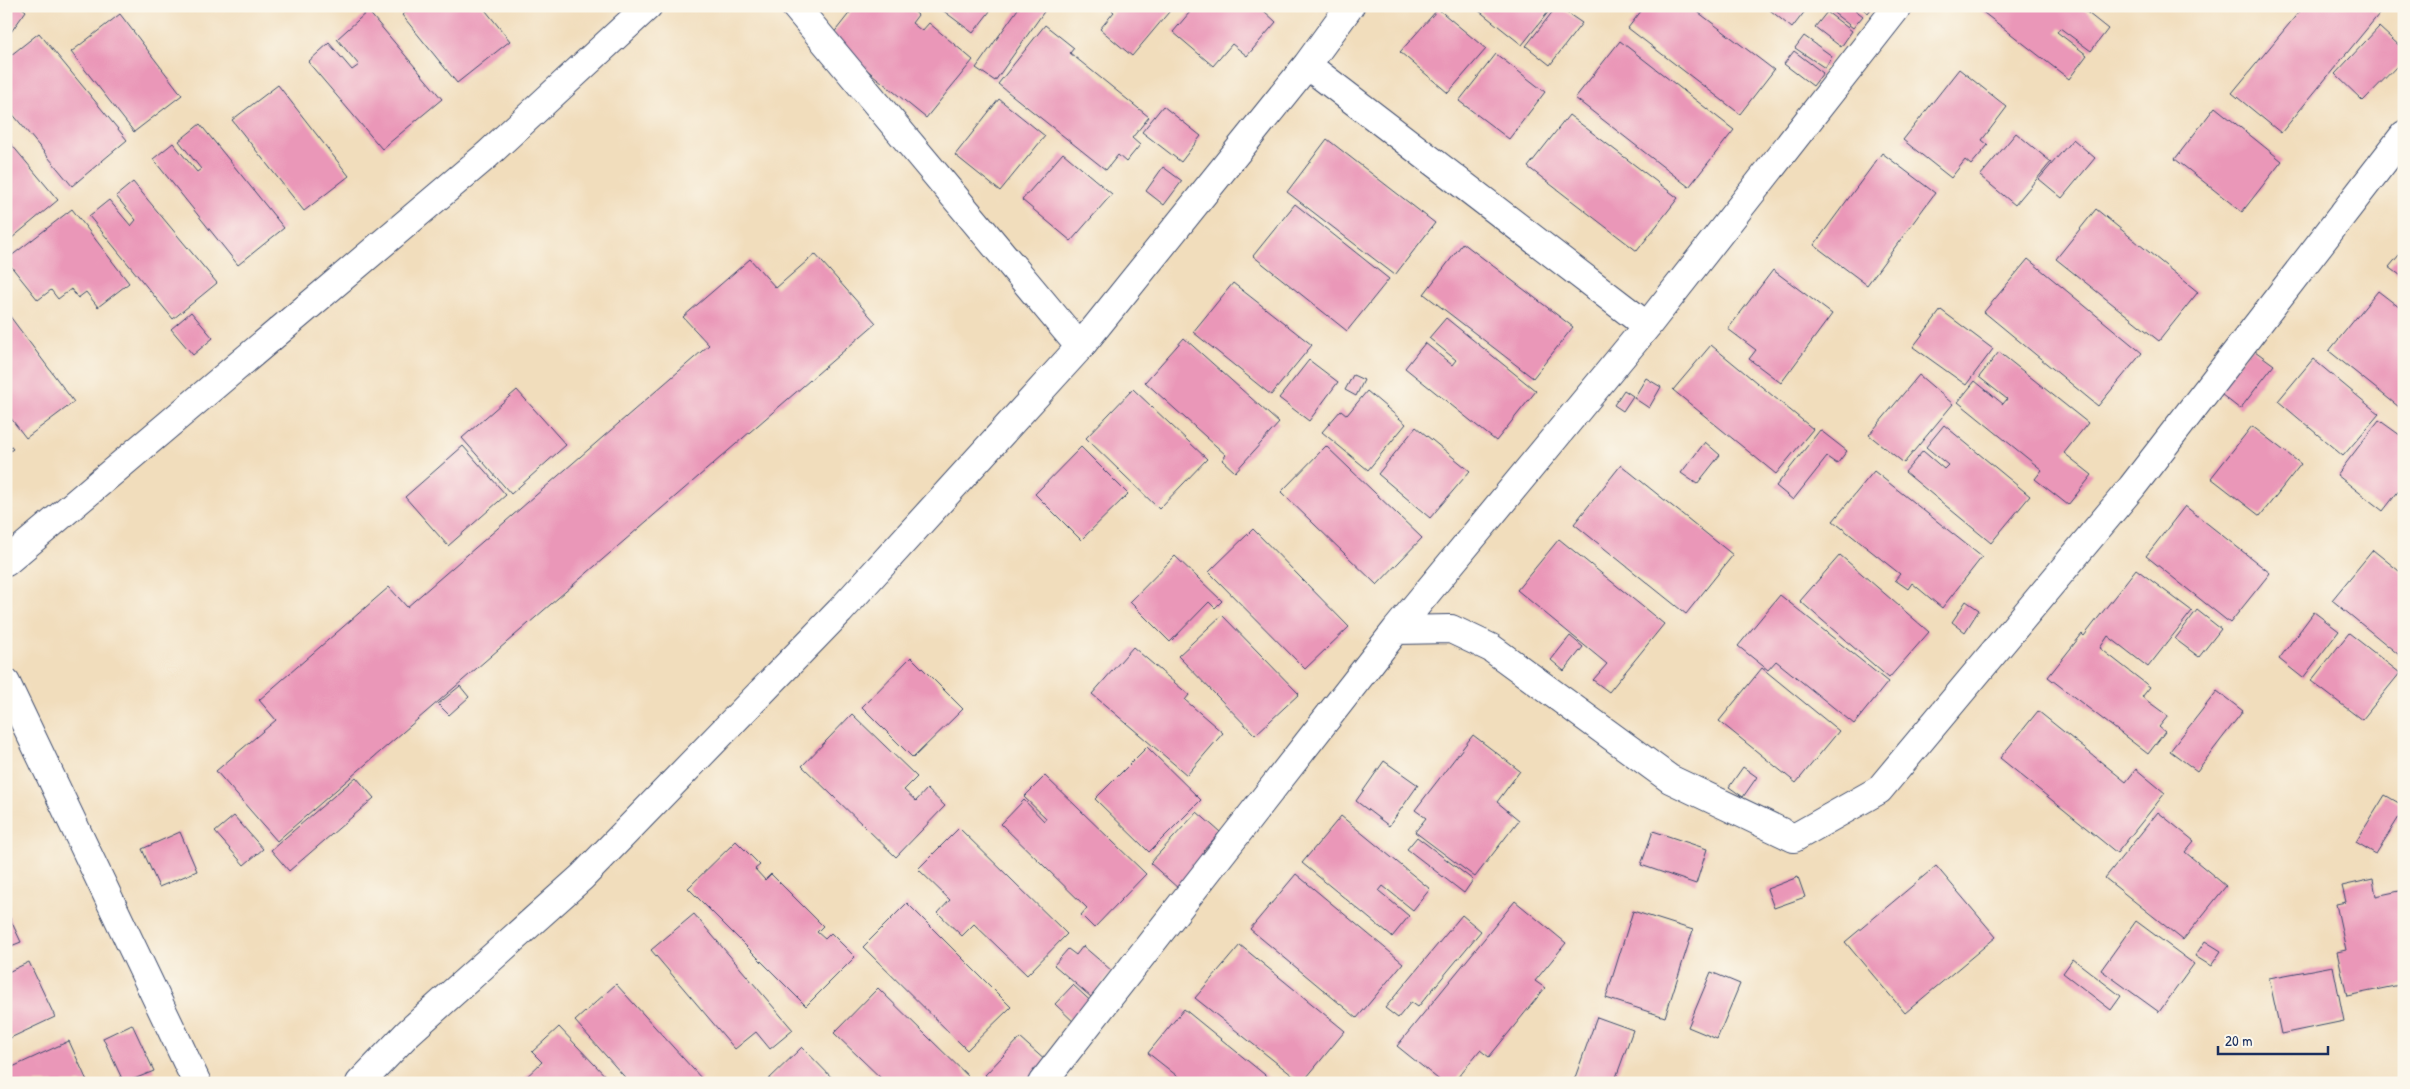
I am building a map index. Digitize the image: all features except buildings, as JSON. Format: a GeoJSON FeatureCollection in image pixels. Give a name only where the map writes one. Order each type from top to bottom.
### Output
{"type":"FeatureCollection","features":[{"type":"Feature","properties":{"kind":"street"},"geometry":{"type":"LineString","coordinates":[[6,562],[487,155],[648,6]]}},
{"type":"Feature","properties":{"kind":"street"},"geometry":{"type":"LineString","coordinates":[[795,6],[1080,347]]}},
{"type":"Feature","properties":{"kind":"street"},"geometry":{"type":"LineString","coordinates":[[360,1083],[408,1033],[582,877],[840,611],[1080,347],[1307,65],[1350,6]]}},
{"type":"Feature","properties":{"kind":"street"},"geometry":{"type":"LineString","coordinates":[[1042,1083],[1396,630],[1647,326],[1898,6]]}},
{"type":"Feature","properties":{"kind":"street"},"geometry":{"type":"LineString","coordinates":[[1307,65],[1647,326]]}},
{"type":"Feature","properties":{"kind":"street"},"geometry":{"type":"LineString","coordinates":[[1396,630],[1451,629],[1491,648],[1670,779],[1794,838],[1879,790],[2132,487],[2404,135]]}},
{"type":"Feature","properties":{"kind":"street"},"geometry":{"type":"LineString","coordinates":[[6,683],[197,1083]]}}]}
